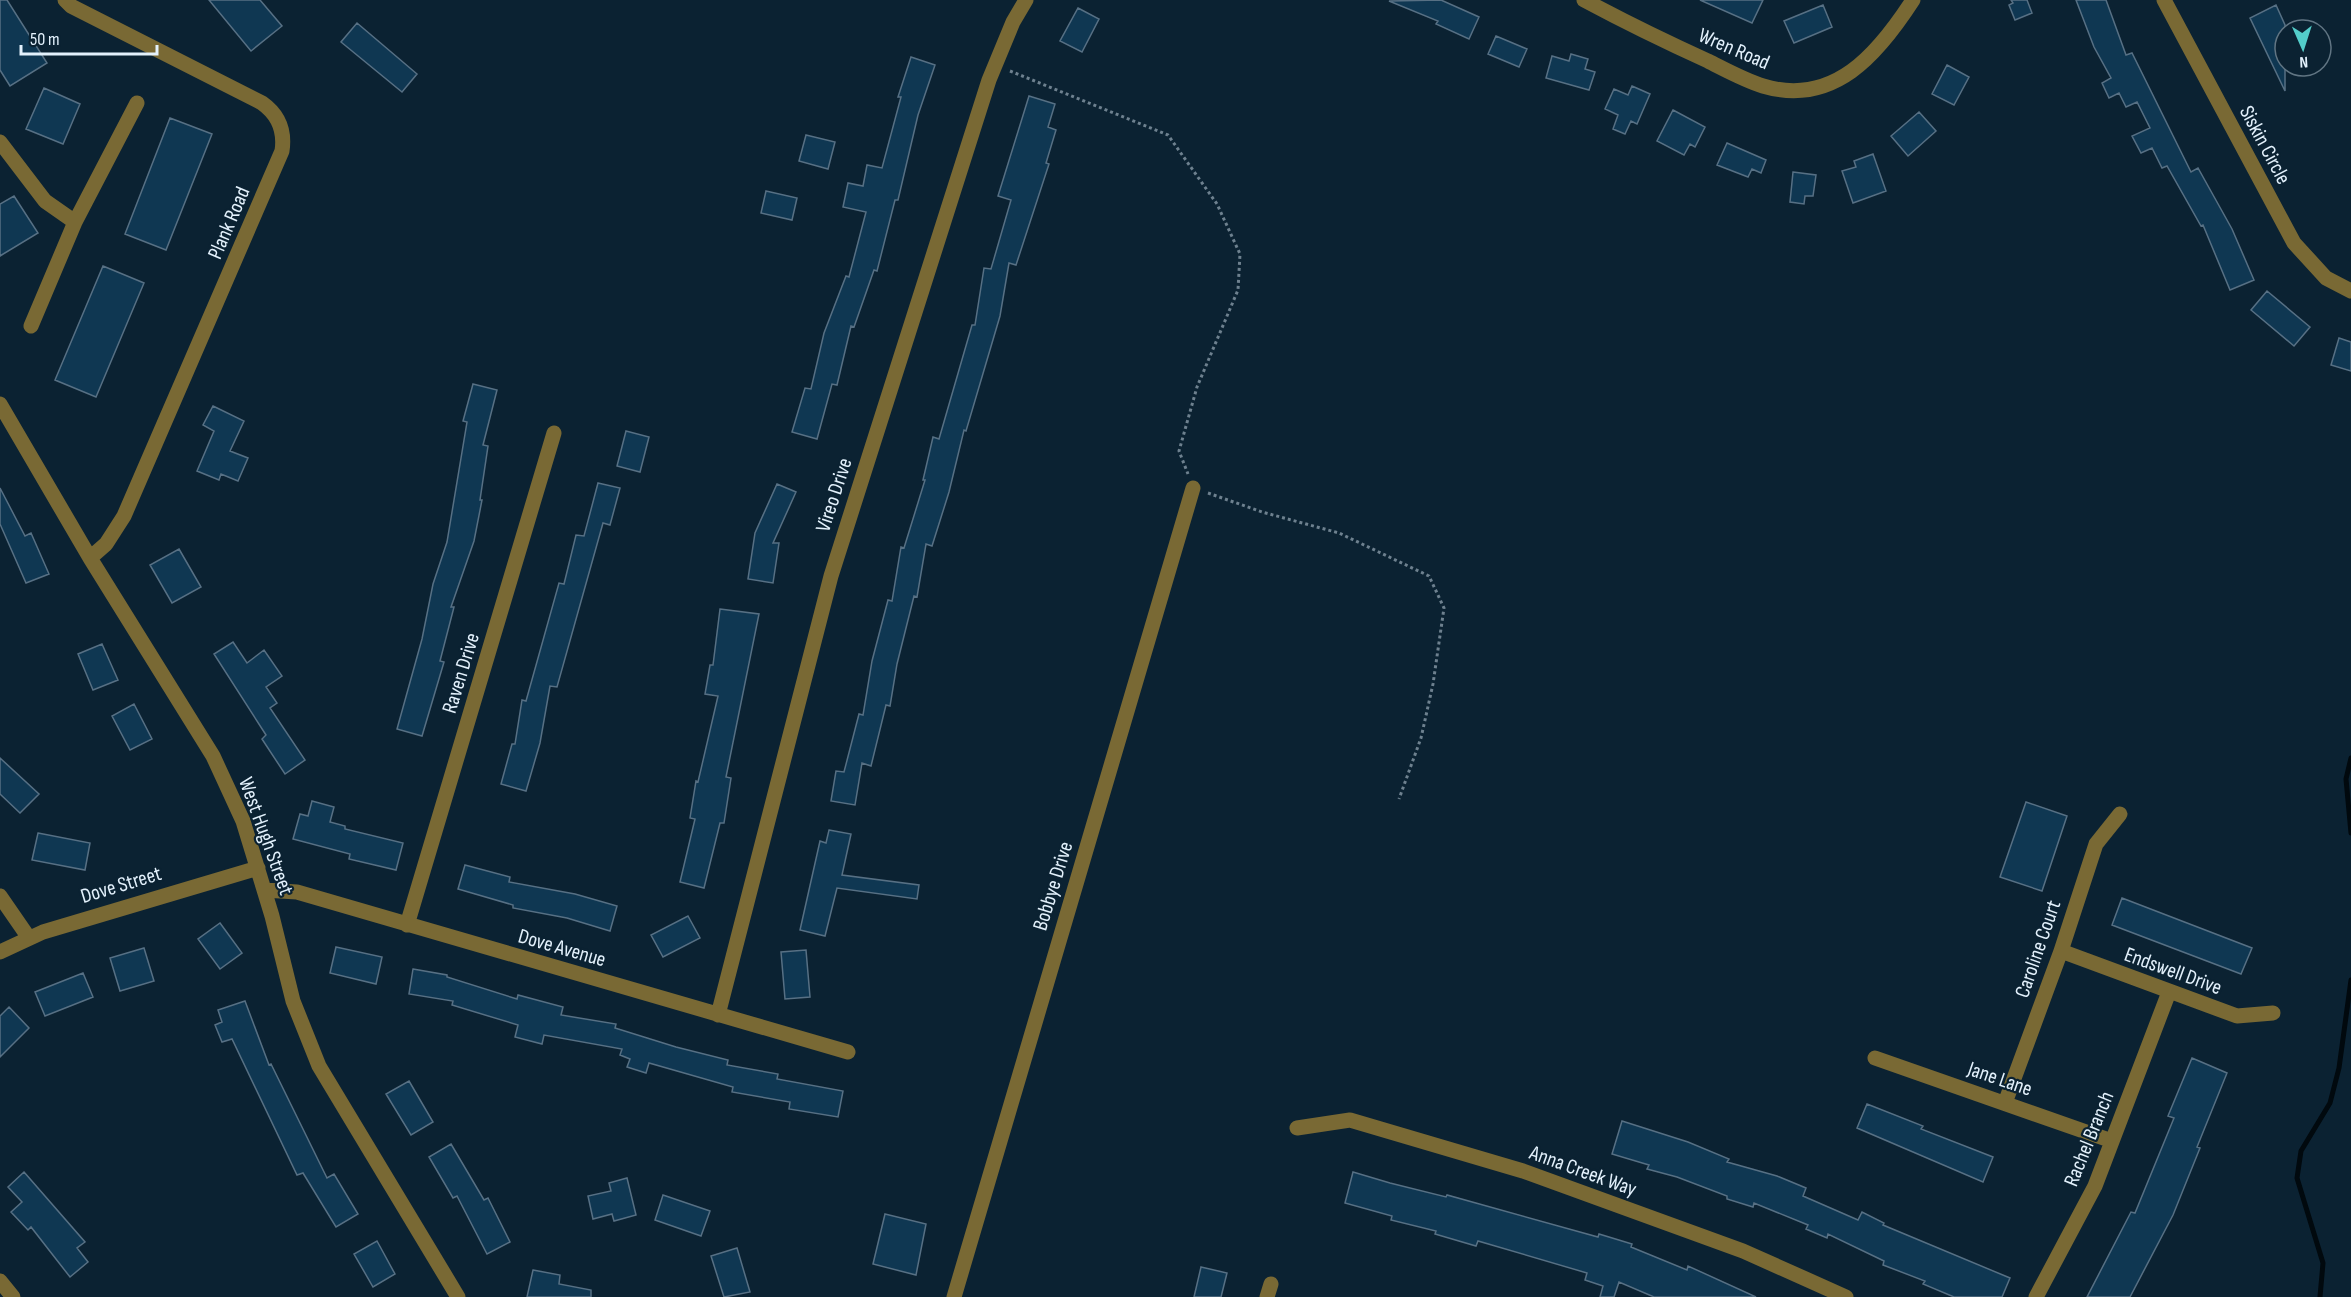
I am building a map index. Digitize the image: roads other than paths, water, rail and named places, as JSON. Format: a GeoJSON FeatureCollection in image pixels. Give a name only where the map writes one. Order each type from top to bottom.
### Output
{"type":"FeatureCollection","features":[{"type":"Feature","properties":{"kind":"street","name":"Plank Road"},"geometry":{"type":"LineString","coordinates":[[65,0],[81,12],[262,103],[280,123],[284,142],[247,238],[124,516],[106,544],[90,558]]}},
{"type":"Feature","properties":{"kind":"street","name":"Vireo Drive"},"geometry":{"type":"LineString","coordinates":[[718,1015],[834,564],[994,65],[1013,22],[1026,0]]}},
{"type":"Feature","properties":{"kind":"street","name":"Wren Road"},"geometry":{"type":"LineString","coordinates":[[1584,0],[1761,86],[1795,91],[1812,90],[1843,78],[1876,51],[1891,34],[1913,0]]}},
{"type":"Feature","properties":{"kind":"street","name":"Siskin Circle"},"geometry":{"type":"LineString","coordinates":[[2164,0],[2294,243],[2320,272],[2351,291]]}},
{"type":"Feature","properties":{"kind":"street"},"geometry":{"type":"LineString","coordinates":[[31,326],[75,222],[137,103]]}},
{"type":"Feature","properties":{"kind":"street"},"geometry":{"type":"LineString","coordinates":[[0,142],[5,158],[45,201],[75,222]]}},
{"type":"Feature","properties":{"kind":"street","name":"West Hugh Street"},"geometry":{"type":"LineString","coordinates":[[0,404],[90,558],[213,756],[243,821],[258,868],[293,1001],[319,1066],[458,1297]]}},
{"type":"Feature","properties":{"kind":"street","name":"Raven Drive"},"geometry":{"type":"LineString","coordinates":[[407,925],[555,433]]}},
{"type":"Feature","properties":{"kind":"street","name":"Bobbye Drive"},"geometry":{"type":"LineString","coordinates":[[954,1297],[1193,488]]}},
{"type":"Feature","properties":{"kind":"street","name":"Caroline Court"},"geometry":{"type":"LineString","coordinates":[[2005,1103],[2061,951],[2096,844],[2120,814]]}},
{"type":"Feature","properties":{"kind":"street","name":"Dove Street"},"geometry":{"type":"LineString","coordinates":[[0,952],[29,938],[162,894],[258,868]]}},
{"type":"Feature","properties":{"kind":"street","name":"Dove Avenue"},"geometry":{"type":"LineString","coordinates":[[264,890],[297,892],[848,1052]]}},
{"type":"Feature","properties":{"kind":"street"},"geometry":{"type":"LineString","coordinates":[[0,896],[29,938]]}},
{"type":"Feature","properties":{"kind":"street","name":"Endswell Drive"},"geometry":{"type":"LineString","coordinates":[[2061,951],[2237,1016],[2273,1013]]}},
{"type":"Feature","properties":{"kind":"street","name":"Rachel Branch"},"geometry":{"type":"LineString","coordinates":[[2036,1297],[2095,1186],[2169,992]]}},
{"type":"Feature","properties":{"kind":"street","name":"Jane Lane"},"geometry":{"type":"LineString","coordinates":[[1875,1058],[2112,1141]]}},
{"type":"Feature","properties":{"kind":"street","name":"Anna Creek Way"},"geometry":{"type":"LineString","coordinates":[[1297,1128],[1350,1120],[1523,1171],[1743,1251],[1846,1297]]}},
{"type":"Feature","properties":{"kind":"street"},"geometry":{"type":"LineString","coordinates":[[0,1281],[13,1297]]}},
{"type":"Feature","properties":{"kind":"waterway"},"geometry":{"type":"LineString","coordinates":[[2351,758],[2346,779],[2351,833]]}},
{"type":"Feature","properties":{"kind":"waterway"},"geometry":{"type":"LineString","coordinates":[[2320,1297],[2323,1263],[2297,1178],[2301,1151],[2330,1103],[2339,1068],[2351,980]]}}]}
